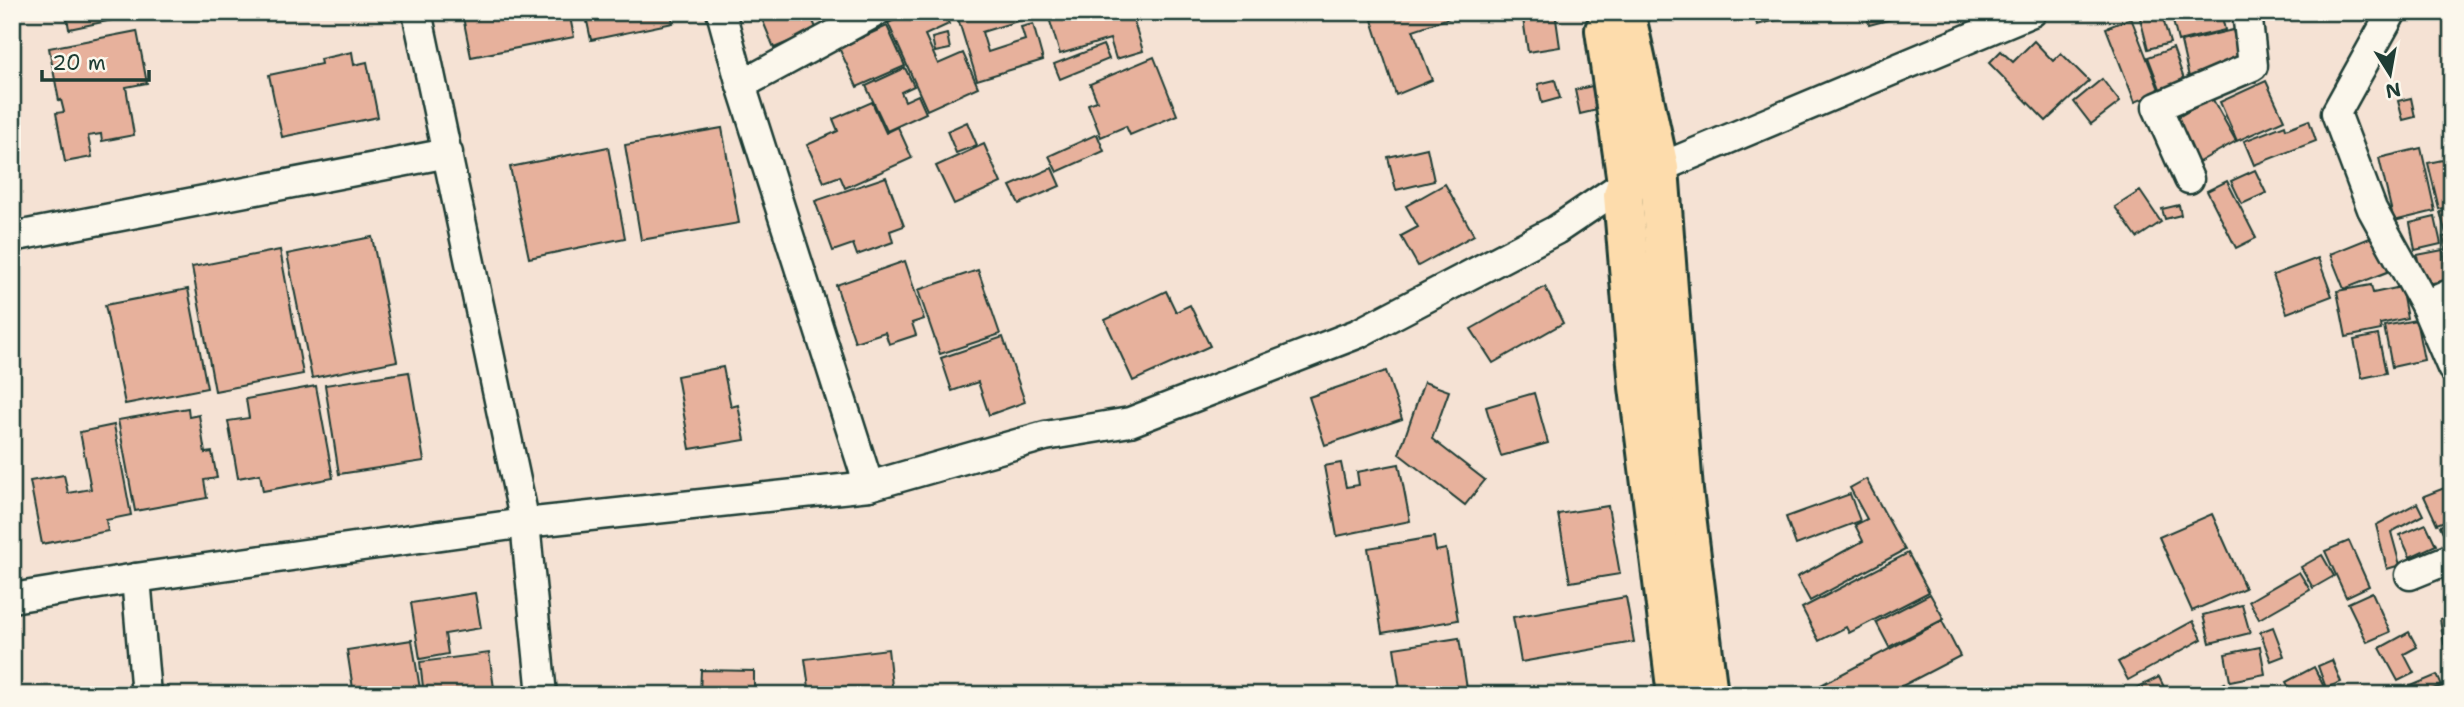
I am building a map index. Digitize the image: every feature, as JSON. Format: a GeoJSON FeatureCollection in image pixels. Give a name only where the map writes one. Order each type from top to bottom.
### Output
{"type":"FeatureCollection","features":[{"type":"Feature","properties":{"kind":"main road"},"geometry":{"type":"LineString","coordinates":[[1602,12],[1643,176]]}},
{"type":"Feature","properties":{"kind":"main road"},"geometry":{"type":"LineString","coordinates":[[1625,12],[1708,695]]}},
{"type":"Feature","properties":{"kind":"main road"},"geometry":{"type":"LineString","coordinates":[[1643,176],[1623,195],[1639,387],[1677,695]]}},
{"type":"Feature","properties":{"kind":"street"},"geometry":{"type":"LineString","coordinates":[[418,12],[525,523],[542,695]]}},
{"type":"Feature","properties":{"kind":"street"},"geometry":{"type":"LineString","coordinates":[[720,12],[869,486]]}},
{"type":"Feature","properties":{"kind":"street"},"geometry":{"type":"LineString","coordinates":[[741,85],[876,12]]}},
{"type":"Feature","properties":{"kind":"street"},"geometry":{"type":"LineString","coordinates":[[12,598],[525,523],[869,486],[1045,436],[1130,422],[1357,334],[1556,230],[1643,176],[2032,12]]}},
{"type":"Feature","properties":{"kind":"street"},"geometry":{"type":"LineString","coordinates":[[2189,179],[2157,107],[2253,66],[2247,12]]}},
{"type":"Feature","properties":{"kind":"street"},"geometry":{"type":"LineString","coordinates":[[2392,12],[2336,113],[2372,209],[2425,305],[2452,368]]}},
{"type":"Feature","properties":{"kind":"street"},"geometry":{"type":"LineString","coordinates":[[12,237],[448,153]]}},
{"type":"Feature","properties":{"kind":"street"},"geometry":{"type":"LineString","coordinates":[[2425,305],[2452,293]]}},
{"type":"Feature","properties":{"kind":"street"},"geometry":{"type":"LineString","coordinates":[[2410,575],[2452,558]]}},
{"type":"Feature","properties":{"kind":"street"},"geometry":{"type":"LineString","coordinates":[[136,578],[146,695]]}},
{"type":"Feature","properties":{"kind":"building"},"geometry":{"type":"Polygon","coordinates":[[[66,12],[121,12],[122,18],[69,29],[66,12]]]}},
{"type":"Feature","properties":{"kind":"building"},"geometry":{"type":"Polygon","coordinates":[[[462,12],[569,12],[574,37],[471,57],[462,12]]]}},
{"type":"Feature","properties":{"kind":"building"},"geometry":{"type":"Polygon","coordinates":[[[585,12],[671,12],[673,23],[591,40],[585,12]]]}},
{"type":"Feature","properties":{"kind":"building"},"geometry":{"type":"Polygon","coordinates":[[[777,12],[809,12],[817,30],[774,48],[762,19],[777,12]]]}},
{"type":"Feature","properties":{"kind":"building"},"geometry":{"type":"Polygon","coordinates":[[[912,12],[944,12],[949,24],[925,35],[938,64],[963,53],[978,87],[927,110],[888,23],[912,12]]]}},
{"type":"Feature","properties":{"kind":"building"},"geometry":{"type":"Polygon","coordinates":[[[956,12],[1029,12],[1031,17],[982,32],[988,52],[1025,40],[1021,27],[1033,24],[1043,60],[977,80],[956,12]]]}},
{"type":"Feature","properties":{"kind":"building"},"geometry":{"type":"Polygon","coordinates":[[[1069,12],[1131,12],[1143,51],[1116,59],[1110,39],[1060,54],[1049,18],[1069,12]]]}},
{"type":"Feature","properties":{"kind":"building"},"geometry":{"type":"Polygon","coordinates":[[[1396,12],[1467,12],[1413,30],[1432,80],[1396,95],[1372,20],[1396,12]]]}},
{"type":"Feature","properties":{"kind":"building"},"geometry":{"type":"Polygon","coordinates":[[[1522,12],[1555,12],[1560,47],[1528,52],[1522,12]]]}},
{"type":"Feature","properties":{"kind":"building"},"geometry":{"type":"Polygon","coordinates":[[[1754,12],[1790,12],[1792,16],[1757,25],[1754,12]]]}},
{"type":"Feature","properties":{"kind":"building"},"geometry":{"type":"Polygon","coordinates":[[[1866,12],[1911,12],[1911,14],[1869,25],[1866,12]]]}},
{"type":"Feature","properties":{"kind":"building"},"geometry":{"type":"Polygon","coordinates":[[[2161,12],[2170,43],[2148,49],[2140,18],[2161,12]]]}},
{"type":"Feature","properties":{"kind":"building"},"geometry":{"type":"Polygon","coordinates":[[[2193,12],[2221,12],[2225,30],[2178,41],[2172,17],[2193,12]]]}},
{"type":"Feature","properties":{"kind":"building"},"geometry":{"type":"Polygon","coordinates":[[[2131,18],[2160,92],[2135,102],[2106,28],[2131,18]]]}},
{"type":"Feature","properties":{"kind":"building"},"geometry":{"type":"Polygon","coordinates":[[[887,26],[905,66],[857,87],[839,48],[887,26]]]}},
{"type":"Feature","properties":{"kind":"building"},"geometry":{"type":"Polygon","coordinates":[[[2233,30],[2241,66],[2189,77],[2181,42],[2233,30]]]}},
{"type":"Feature","properties":{"kind":"building"},"geometry":{"type":"Polygon","coordinates":[[[137,31],[147,83],[126,87],[134,135],[102,141],[101,134],[88,136],[92,157],[65,162],[56,113],[64,112],[61,100],[59,101],[49,48],[137,31]]]}},
{"type":"Feature","properties":{"kind":"building"},"geometry":{"type":"Polygon","coordinates":[[[947,34],[950,49],[935,52],[932,38],[947,34]]]}},
{"type":"Feature","properties":{"kind":"building"},"geometry":{"type":"Polygon","coordinates":[[[2034,41],[2053,61],[2061,53],[2089,81],[2046,121],[1989,63],[2001,51],[2013,62],[2034,41]]]}},
{"type":"Feature","properties":{"kind":"building"},"geometry":{"type":"Polygon","coordinates":[[[1103,45],[1109,59],[1060,79],[1054,64],[1103,45]]]}},
{"type":"Feature","properties":{"kind":"building"},"geometry":{"type":"Polygon","coordinates":[[[2173,48],[2185,82],[2161,91],[2148,57],[2173,48]]]}},
{"type":"Feature","properties":{"kind":"building"},"geometry":{"type":"Polygon","coordinates":[[[352,52],[354,65],[367,62],[378,117],[282,137],[269,75],[321,64],[320,59],[352,52]]]}},
{"type":"Feature","properties":{"kind":"building"},"geometry":{"type":"Polygon","coordinates":[[[1154,57],[1177,115],[1130,135],[1126,126],[1101,137],[1088,104],[1097,101],[1090,84],[1154,57]]]}},
{"type":"Feature","properties":{"kind":"building"},"geometry":{"type":"Polygon","coordinates":[[[905,68],[914,86],[901,92],[905,101],[918,95],[926,113],[887,131],[866,86],[905,68]]]}},
{"type":"Feature","properties":{"kind":"building"},"geometry":{"type":"Polygon","coordinates":[[[2102,79],[2120,102],[2091,124],[2074,102],[2102,79]]]}},
{"type":"Feature","properties":{"kind":"building"},"geometry":{"type":"Polygon","coordinates":[[[1555,80],[1560,98],[1542,103],[1538,84],[1555,80]]]}},
{"type":"Feature","properties":{"kind":"building"},"geometry":{"type":"Polygon","coordinates":[[[2266,81],[2284,120],[2237,141],[2220,102],[2266,81]]]}},
{"type":"Feature","properties":{"kind":"building"},"geometry":{"type":"Polygon","coordinates":[[[1592,86],[1597,110],[1580,114],[1575,90],[1592,86]]]}},
{"type":"Feature","properties":{"kind":"building"},"geometry":{"type":"Polygon","coordinates":[[[2212,98],[2236,141],[2197,163],[2173,120],[2212,98]]]}},
{"type":"Feature","properties":{"kind":"building"},"geometry":{"type":"Polygon","coordinates":[[[2411,98],[2415,117],[2403,120],[2398,101],[2411,98]]]}},
{"type":"Feature","properties":{"kind":"building"},"geometry":{"type":"Polygon","coordinates":[[[872,102],[886,133],[898,127],[912,158],[845,188],[840,176],[824,182],[807,145],[838,131],[833,119],[872,102]]]}},
{"type":"Feature","properties":{"kind":"building"},"geometry":{"type":"Polygon","coordinates":[[[2309,120],[2316,141],[2254,165],[2244,141],[2285,125],[2286,129],[2309,120]]]}},
{"type":"Feature","properties":{"kind":"building"},"geometry":{"type":"Polygon","coordinates":[[[967,122],[977,145],[956,153],[947,131],[967,122]]]}},
{"type":"Feature","properties":{"kind":"building"},"geometry":{"type":"Polygon","coordinates":[[[722,128],[739,223],[641,240],[625,145],[722,128]]]}},
{"type":"Feature","properties":{"kind":"building"},"geometry":{"type":"Polygon","coordinates":[[[1097,134],[1104,151],[1057,172],[1049,156],[1097,134]]]}},
{"type":"Feature","properties":{"kind":"building"},"geometry":{"type":"Polygon","coordinates":[[[984,144],[1001,183],[954,204],[936,166],[984,144]]]}},
{"type":"Feature","properties":{"kind":"building"},"geometry":{"type":"Polygon","coordinates":[[[608,147],[625,238],[529,258],[510,167],[608,147]]]}},
{"type":"Feature","properties":{"kind":"building"},"geometry":{"type":"Polygon","coordinates":[[[1427,148],[1434,181],[1396,190],[1388,157],[1427,148]]]}},
{"type":"Feature","properties":{"kind":"building"},"geometry":{"type":"Polygon","coordinates":[[[2421,148],[2435,211],[2394,221],[2379,158],[2421,148]]]}},
{"type":"Feature","properties":{"kind":"building"},"geometry":{"type":"Polygon","coordinates":[[[2452,158],[2452,206],[2439,209],[2428,163],[2452,158]]]}},
{"type":"Feature","properties":{"kind":"building"},"geometry":{"type":"Polygon","coordinates":[[[1052,168],[1060,186],[1019,204],[1010,186],[1052,168]]]}},
{"type":"Feature","properties":{"kind":"building"},"geometry":{"type":"Polygon","coordinates":[[[2255,170],[2266,193],[2242,204],[2231,181],[2255,170]]]}},
{"type":"Feature","properties":{"kind":"building"},"geometry":{"type":"Polygon","coordinates":[[[886,177],[904,226],[890,231],[893,242],[857,255],[853,244],[833,251],[815,201],[886,177]]]}},
{"type":"Feature","properties":{"kind":"building"},"geometry":{"type":"Polygon","coordinates":[[[2227,181],[2256,238],[2236,248],[2207,191],[2227,181]]]}},
{"type":"Feature","properties":{"kind":"building"},"geometry":{"type":"Polygon","coordinates":[[[1445,184],[1474,235],[1418,266],[1401,236],[1418,227],[1406,206],[1445,184]]]}},
{"type":"Feature","properties":{"kind":"building"},"geometry":{"type":"Polygon","coordinates":[[[2140,191],[2161,222],[2137,238],[2115,207],[2140,191]]]}},
{"type":"Feature","properties":{"kind":"building"},"geometry":{"type":"Polygon","coordinates":[[[2179,205],[2181,215],[2165,219],[2162,209],[2179,205]]]}},
{"type":"Feature","properties":{"kind":"building"},"geometry":{"type":"Polygon","coordinates":[[[2452,209],[2452,232],[2446,234],[2440,212],[2452,209]]]}},
{"type":"Feature","properties":{"kind":"building"},"geometry":{"type":"Polygon","coordinates":[[[2435,217],[2441,244],[2415,250],[2410,223],[2435,217]]]}},
{"type":"Feature","properties":{"kind":"building"},"geometry":{"type":"Polygon","coordinates":[[[2377,235],[2390,271],[2344,289],[2330,254],[2377,235]]]}},
{"type":"Feature","properties":{"kind":"building"},"geometry":{"type":"Polygon","coordinates":[[[2452,235],[2452,248],[2446,250],[2443,237],[2452,235]]]}},
{"type":"Feature","properties":{"kind":"building"},"geometry":{"type":"Polygon","coordinates":[[[372,237],[397,361],[312,378],[287,254],[372,237]]]}},
{"type":"Feature","properties":{"kind":"building"},"geometry":{"type":"Polygon","coordinates":[[[280,250],[303,374],[215,391],[192,267],[280,250]]]}},
{"type":"Feature","properties":{"kind":"building"},"geometry":{"type":"Polygon","coordinates":[[[2443,250],[2448,280],[2422,285],[2417,255],[2443,250]]]}},
{"type":"Feature","properties":{"kind":"building"},"geometry":{"type":"Polygon","coordinates":[[[2452,251],[2452,272],[2450,273],[2447,252],[2452,251]]]}},
{"type":"Feature","properties":{"kind":"building"},"geometry":{"type":"Polygon","coordinates":[[[2318,258],[2332,296],[2287,313],[2273,275],[2318,258]]]}},
{"type":"Feature","properties":{"kind":"building"},"geometry":{"type":"Polygon","coordinates":[[[905,261],[924,319],[912,323],[916,335],[889,344],[885,332],[855,342],[836,285],[905,261]]]}},
{"type":"Feature","properties":{"kind":"building"},"geometry":{"type":"Polygon","coordinates":[[[978,270],[1000,334],[940,354],[918,290],[978,270]]]}},
{"type":"Feature","properties":{"kind":"building"},"geometry":{"type":"Polygon","coordinates":[[[2371,285],[2373,293],[2401,287],[2407,318],[2380,324],[2381,330],[2346,337],[2337,291],[2371,285]]]}},
{"type":"Feature","properties":{"kind":"building"},"geometry":{"type":"Polygon","coordinates":[[[1545,287],[1563,323],[1493,363],[1471,329],[1545,287]]]}},
{"type":"Feature","properties":{"kind":"building"},"geometry":{"type":"Polygon","coordinates":[[[188,289],[207,388],[125,404],[105,305],[188,289]]]}},
{"type":"Feature","properties":{"kind":"building"},"geometry":{"type":"Polygon","coordinates":[[[1166,291],[1176,312],[1190,305],[1210,346],[1133,381],[1105,320],[1166,291]]]}},
{"type":"Feature","properties":{"kind":"building"},"geometry":{"type":"Polygon","coordinates":[[[2416,320],[2424,360],[2392,367],[2384,326],[2416,320]]]}},
{"type":"Feature","properties":{"kind":"building"},"geometry":{"type":"Polygon","coordinates":[[[2378,335],[2386,373],[2362,378],[2354,340],[2378,335]]]}},
{"type":"Feature","properties":{"kind":"building"},"geometry":{"type":"Polygon","coordinates":[[[1003,337],[1025,402],[989,415],[978,382],[952,391],[941,358],[1003,337]]]}},
{"type":"Feature","properties":{"kind":"building"},"geometry":{"type":"Polygon","coordinates":[[[723,367],[731,407],[738,405],[745,440],[690,449],[677,376],[723,367]]]}},
{"type":"Feature","properties":{"kind":"building"},"geometry":{"type":"Polygon","coordinates":[[[1386,371],[1402,419],[1325,445],[1309,397],[1386,371]]]}},
{"type":"Feature","properties":{"kind":"building"},"geometry":{"type":"Polygon","coordinates":[[[409,372],[424,461],[339,474],[325,385],[409,372]]]}},
{"type":"Feature","properties":{"kind":"building"},"geometry":{"type":"Polygon","coordinates":[[[1424,382],[1449,391],[1432,439],[1485,480],[1465,505],[1399,454],[1424,382]]]}},
{"type":"Feature","properties":{"kind":"building"},"geometry":{"type":"Polygon","coordinates":[[[316,386],[333,478],[263,491],[260,474],[238,478],[228,421],[249,418],[246,399],[316,386]]]}},
{"type":"Feature","properties":{"kind":"building"},"geometry":{"type":"Polygon","coordinates":[[[1534,393],[1548,443],[1501,456],[1486,407],[1534,393]]]}},
{"type":"Feature","properties":{"kind":"building"},"geometry":{"type":"Polygon","coordinates":[[[188,408],[189,417],[199,415],[205,453],[212,452],[217,478],[204,480],[207,498],[135,511],[118,420],[188,408]]]}},
{"type":"Feature","properties":{"kind":"building"},"geometry":{"type":"Polygon","coordinates":[[[114,425],[131,515],[106,520],[108,531],[42,544],[30,481],[64,475],[68,493],[91,489],[80,432],[114,425]]]}},
{"type":"Feature","properties":{"kind":"building"},"geometry":{"type":"Polygon","coordinates":[[[1341,463],[1346,487],[1359,485],[1357,472],[1399,464],[1410,521],[1337,536],[1324,466],[1341,463]]]}},
{"type":"Feature","properties":{"kind":"building"},"geometry":{"type":"Polygon","coordinates":[[[1866,479],[1905,550],[1810,601],[1797,577],[1863,541],[1855,525],[1867,519],[1850,488],[1866,479]]]}},
{"type":"Feature","properties":{"kind":"building"},"geometry":{"type":"Polygon","coordinates":[[[2452,485],[2452,518],[2437,524],[2424,496],[2452,485]]]}},
{"type":"Feature","properties":{"kind":"building"},"geometry":{"type":"Polygon","coordinates":[[[1850,494],[1860,521],[1796,545],[1786,517],[1850,494]]]}},
{"type":"Feature","properties":{"kind":"building"},"geometry":{"type":"Polygon","coordinates":[[[2417,503],[2423,515],[2391,532],[2400,565],[2387,569],[2376,525],[2417,503]]]}},
{"type":"Feature","properties":{"kind":"building"},"geometry":{"type":"Polygon","coordinates":[[[1608,506],[1620,574],[1570,582],[1558,514],[1608,506]]]}},
{"type":"Feature","properties":{"kind":"building"},"geometry":{"type":"Polygon","coordinates":[[[2212,514],[2245,588],[2192,611],[2159,537],[2212,514]]]}},
{"type":"Feature","properties":{"kind":"building"},"geometry":{"type":"Polygon","coordinates":[[[2452,521],[2452,539],[2447,541],[2440,526],[2452,521]]]}},
{"type":"Feature","properties":{"kind":"building"},"geometry":{"type":"Polygon","coordinates":[[[2426,524],[2436,545],[2410,557],[2400,535],[2426,524]]]}},
{"type":"Feature","properties":{"kind":"building"},"geometry":{"type":"Polygon","coordinates":[[[1434,537],[1436,551],[1446,549],[1458,620],[1382,633],[1368,548],[1434,537]]]}},
{"type":"Feature","properties":{"kind":"building"},"geometry":{"type":"Polygon","coordinates":[[[2349,541],[2369,586],[2346,597],[2325,551],[2349,541]]]}},
{"type":"Feature","properties":{"kind":"building"},"geometry":{"type":"Polygon","coordinates":[[[1908,553],[1929,592],[1849,633],[1846,627],[1819,641],[1802,608],[1908,553]]]}},
{"type":"Feature","properties":{"kind":"building"},"geometry":{"type":"Polygon","coordinates":[[[2322,555],[2334,576],[2313,588],[2301,567],[2322,555]]]}},
{"type":"Feature","properties":{"kind":"building"},"geometry":{"type":"Polygon","coordinates":[[[2452,570],[2452,610],[2449,611],[2441,572],[2452,570]]]}},
{"type":"Feature","properties":{"kind":"building"},"geometry":{"type":"Polygon","coordinates":[[[2299,572],[2310,590],[2259,619],[2249,601],[2299,572]]]}},
{"type":"Feature","properties":{"kind":"building"},"geometry":{"type":"Polygon","coordinates":[[[2372,592],[2390,632],[2367,642],[2348,603],[2372,592]]]}},
{"type":"Feature","properties":{"kind":"building"},"geometry":{"type":"Polygon","coordinates":[[[475,593],[481,628],[445,634],[448,654],[420,659],[411,603],[475,593]]]}},
{"type":"Feature","properties":{"kind":"building"},"geometry":{"type":"Polygon","coordinates":[[[1930,594],[1944,619],[1889,647],[1876,622],[1930,594]]]}},
{"type":"Feature","properties":{"kind":"building"},"geometry":{"type":"Polygon","coordinates":[[[1626,597],[1634,642],[1521,662],[1513,617],[1626,597]]]}},
{"type":"Feature","properties":{"kind":"building"},"geometry":{"type":"Polygon","coordinates":[[[2242,605],[2250,633],[2210,643],[2203,615],[2242,605]]]}},
{"type":"Feature","properties":{"kind":"building"},"geometry":{"type":"Polygon","coordinates":[[[2452,616],[2452,643],[2444,644],[2440,619],[2452,616]]]}},
{"type":"Feature","properties":{"kind":"building"},"geometry":{"type":"Polygon","coordinates":[[[1942,621],[1960,656],[1885,695],[1826,695],[1821,685],[1942,621]]]}},
{"type":"Feature","properties":{"kind":"building"},"geometry":{"type":"Polygon","coordinates":[[[2193,621],[2202,639],[2128,680],[2118,662],[2193,621]]]}},
{"type":"Feature","properties":{"kind":"building"},"geometry":{"type":"Polygon","coordinates":[[[2273,627],[2284,656],[2271,661],[2260,632],[2273,627]]]}},
{"type":"Feature","properties":{"kind":"building"},"geometry":{"type":"Polygon","coordinates":[[[2409,632],[2417,647],[2404,654],[2414,673],[2398,681],[2380,648],[2409,632]]]}},
{"type":"Feature","properties":{"kind":"building"},"geometry":{"type":"Polygon","coordinates":[[[1459,638],[1468,695],[1401,695],[1394,648],[1459,638]]]}},
{"type":"Feature","properties":{"kind":"building"},"geometry":{"type":"Polygon","coordinates":[[[412,640],[421,695],[354,695],[347,650],[412,640]]]}},
{"type":"Feature","properties":{"kind":"building"},"geometry":{"type":"Polygon","coordinates":[[[2260,647],[2265,674],[2230,681],[2225,654],[2260,647]]]}},
{"type":"Feature","properties":{"kind":"building"},"geometry":{"type":"Polygon","coordinates":[[[888,649],[893,695],[810,695],[805,659],[888,649]]]}},
{"type":"Feature","properties":{"kind":"building"},"geometry":{"type":"Polygon","coordinates":[[[489,653],[495,695],[424,695],[420,662],[489,653]]]}},
{"type":"Feature","properties":{"kind":"building"},"geometry":{"type":"Polygon","coordinates":[[[2332,660],[2341,682],[2326,688],[2318,666],[2332,660]]]}},
{"type":"Feature","properties":{"kind":"building"},"geometry":{"type":"Polygon","coordinates":[[[2314,667],[2328,695],[2293,695],[2286,682],[2314,667]]]}},
{"type":"Feature","properties":{"kind":"building"},"geometry":{"type":"Polygon","coordinates":[[[701,670],[754,671],[754,695],[700,695],[701,670]]]}},
{"type":"Feature","properties":{"kind":"building"},"geometry":{"type":"Polygon","coordinates":[[[2437,675],[2442,686],[2432,689],[2435,695],[2401,695],[2399,691],[2437,675]]]}},
{"type":"Feature","properties":{"kind":"building"},"geometry":{"type":"Polygon","coordinates":[[[2159,677],[2168,695],[2134,695],[2132,690],[2159,677]]]}},
{"type":"Feature","properties":{"kind":"building"},"geometry":{"type":"Polygon","coordinates":[[[2225,683],[2232,695],[2205,695],[2225,683]]]}}]}
